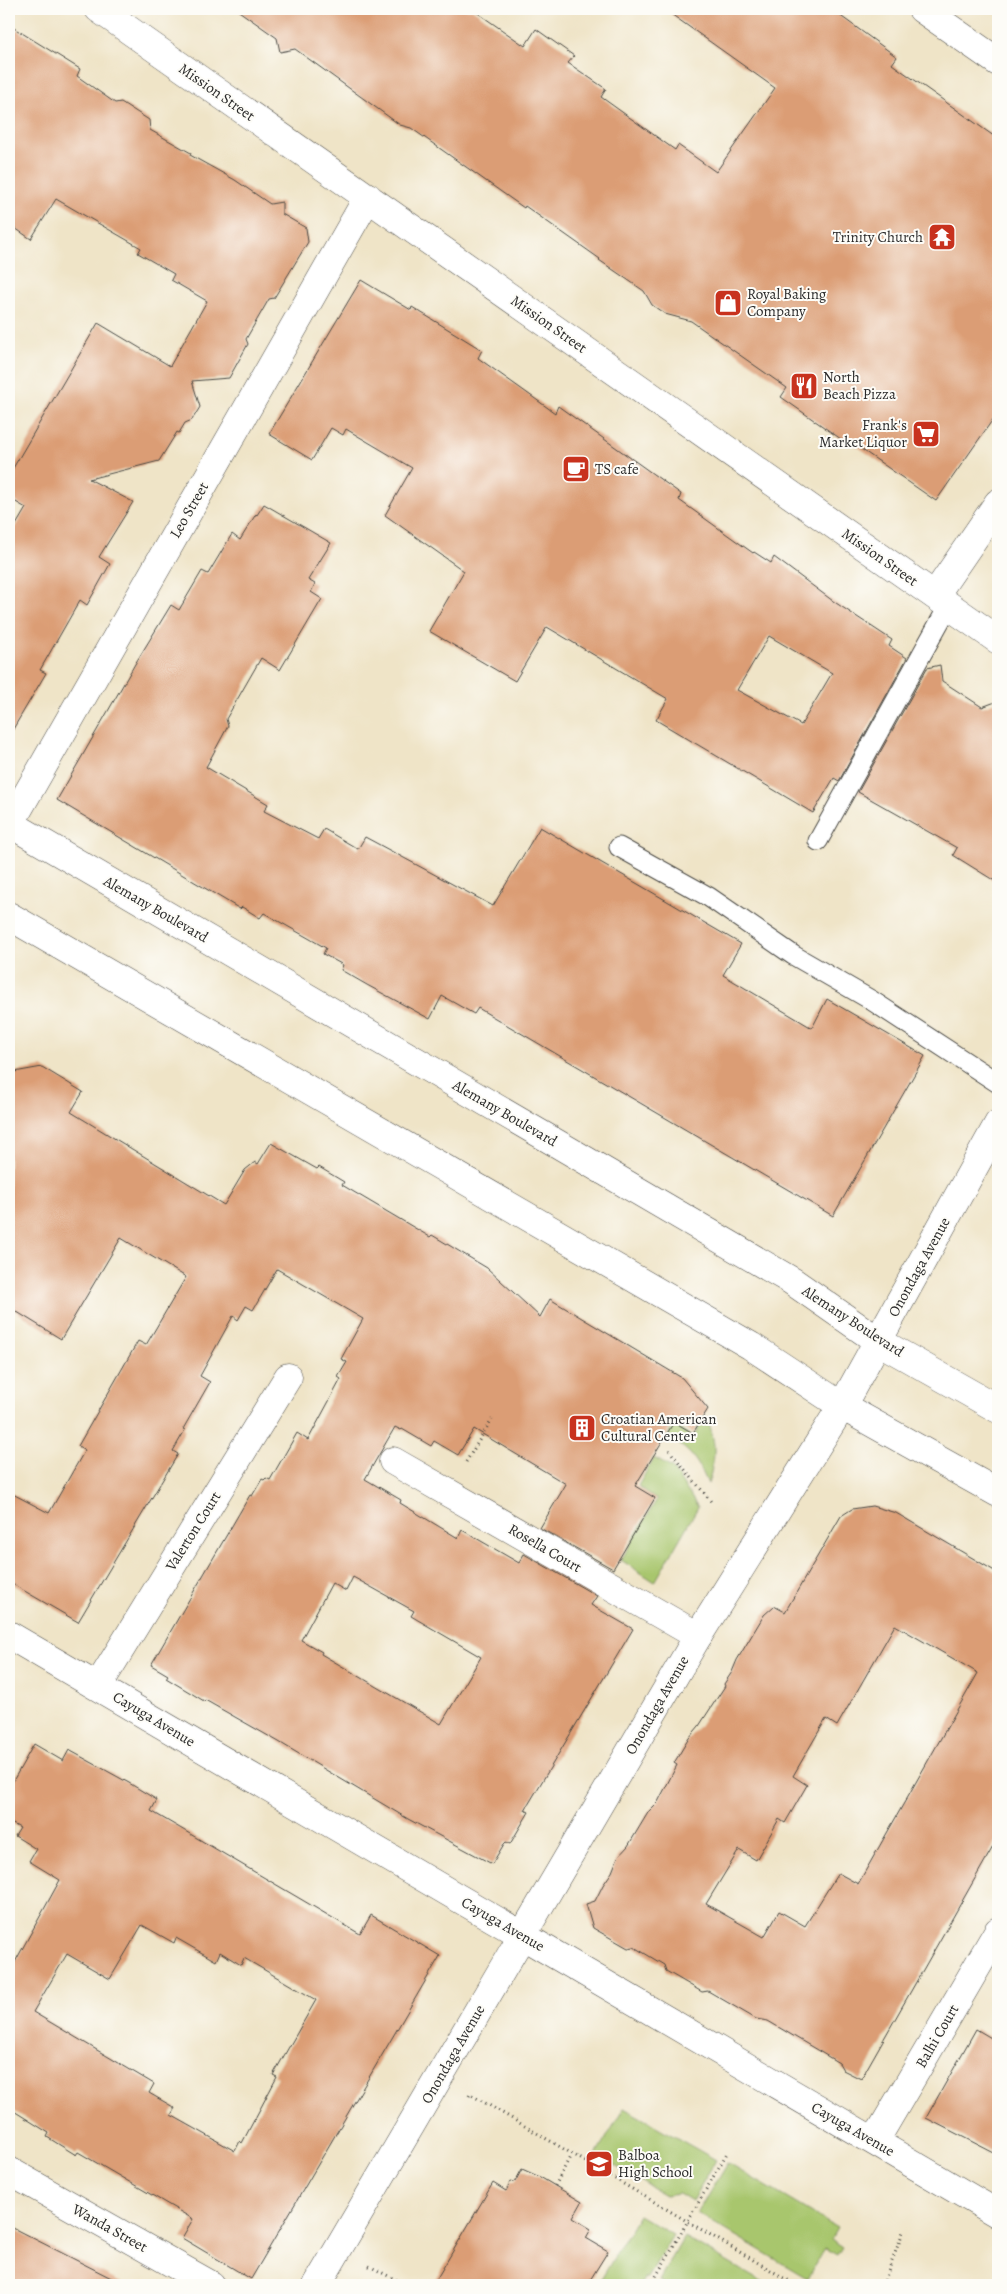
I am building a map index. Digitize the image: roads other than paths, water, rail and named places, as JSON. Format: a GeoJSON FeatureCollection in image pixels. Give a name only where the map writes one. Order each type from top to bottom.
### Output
{"type":"FeatureCollection","features":[{"type":"Feature","properties":{"kind":"street","name":"Mission Street"},"geometry":{"type":"LineString","coordinates":[[99,9],[998,640]]}},
{"type":"Feature","properties":{"kind":"street"},"geometry":{"type":"LineString","coordinates":[[922,9],[998,62]]}},
{"type":"Feature","properties":{"kind":"street","name":"Leo Street"},"geometry":{"type":"LineString","coordinates":[[10,823],[368,197]]}},
{"type":"Feature","properties":{"kind":"street"},"geometry":{"type":"LineString","coordinates":[[942,600],[998,503]]}},
{"type":"Feature","properties":{"kind":"street","name":"Alemany Boulevard"},"geometry":{"type":"LineString","coordinates":[[10,823],[784,1276],[878,1341],[998,1409]]}},
{"type":"Feature","properties":{"kind":"street"},"geometry":{"type":"LineString","coordinates":[[9,916],[751,1346],[842,1406],[998,1493]]}},
{"type":"Feature","properties":{"kind":"street","name":"Onondaga Avenue"},"geometry":{"type":"LineString","coordinates":[[317,2285],[698,1636],[842,1406],[998,1124]]}},
{"type":"Feature","properties":{"kind":"street","name":"Valerton Court"},"geometry":{"type":"LineString","coordinates":[[98,1686],[288,1377]]}},
{"type":"Feature","properties":{"kind":"street","name":"Rosella Court"},"geometry":{"type":"LineString","coordinates":[[393,1460],[698,1636]]}},
{"type":"Feature","properties":{"kind":"street","name":"Cayuga Avenue"},"geometry":{"type":"LineString","coordinates":[[9,1635],[998,2214]]}},
{"type":"Feature","properties":{"kind":"street","name":"Balhi Court"},"geometry":{"type":"LineString","coordinates":[[875,2142],[998,1931]]}},
{"type":"Feature","properties":{"kind":"street","name":"Wanda Street"},"geometry":{"type":"LineString","coordinates":[[9,2171],[211,2285]]}},
{"type":"Feature","properties":{"kind":"lane"},"geometry":{"type":"LineString","coordinates":[[818,842],[942,600]]}},
{"type":"Feature","properties":{"kind":"lane"},"geometry":{"type":"LineString","coordinates":[[619,847],[709,897],[793,955],[871,1000],[998,1084]]}},
{"type":"Feature","properties":{"kind":"place","name":"Trinity Church"},"geometry":{"type":"Point","coordinates":[942,237]}},
{"type":"Feature","properties":{"kind":"place","name":"Royal Baking Company"},"geometry":{"type":"Point","coordinates":[728,303]}},
{"type":"Feature","properties":{"kind":"place","name":"North Beach Pizza"},"geometry":{"type":"Point","coordinates":[804,386]}},
{"type":"Feature","properties":{"kind":"place","name":"Frank's Market Liquor"},"geometry":{"type":"Point","coordinates":[926,434]}},
{"type":"Feature","properties":{"kind":"place","name":"TS cafe"},"geometry":{"type":"Point","coordinates":[576,469]}},
{"type":"Feature","properties":{"kind":"place","name":"Croatian American Cultural Center"},"geometry":{"type":"Point","coordinates":[582,1428]}},
{"type":"Feature","properties":{"kind":"place","name":"Balboa High School"},"geometry":{"type":"Point","coordinates":[599,2164]}}]}
